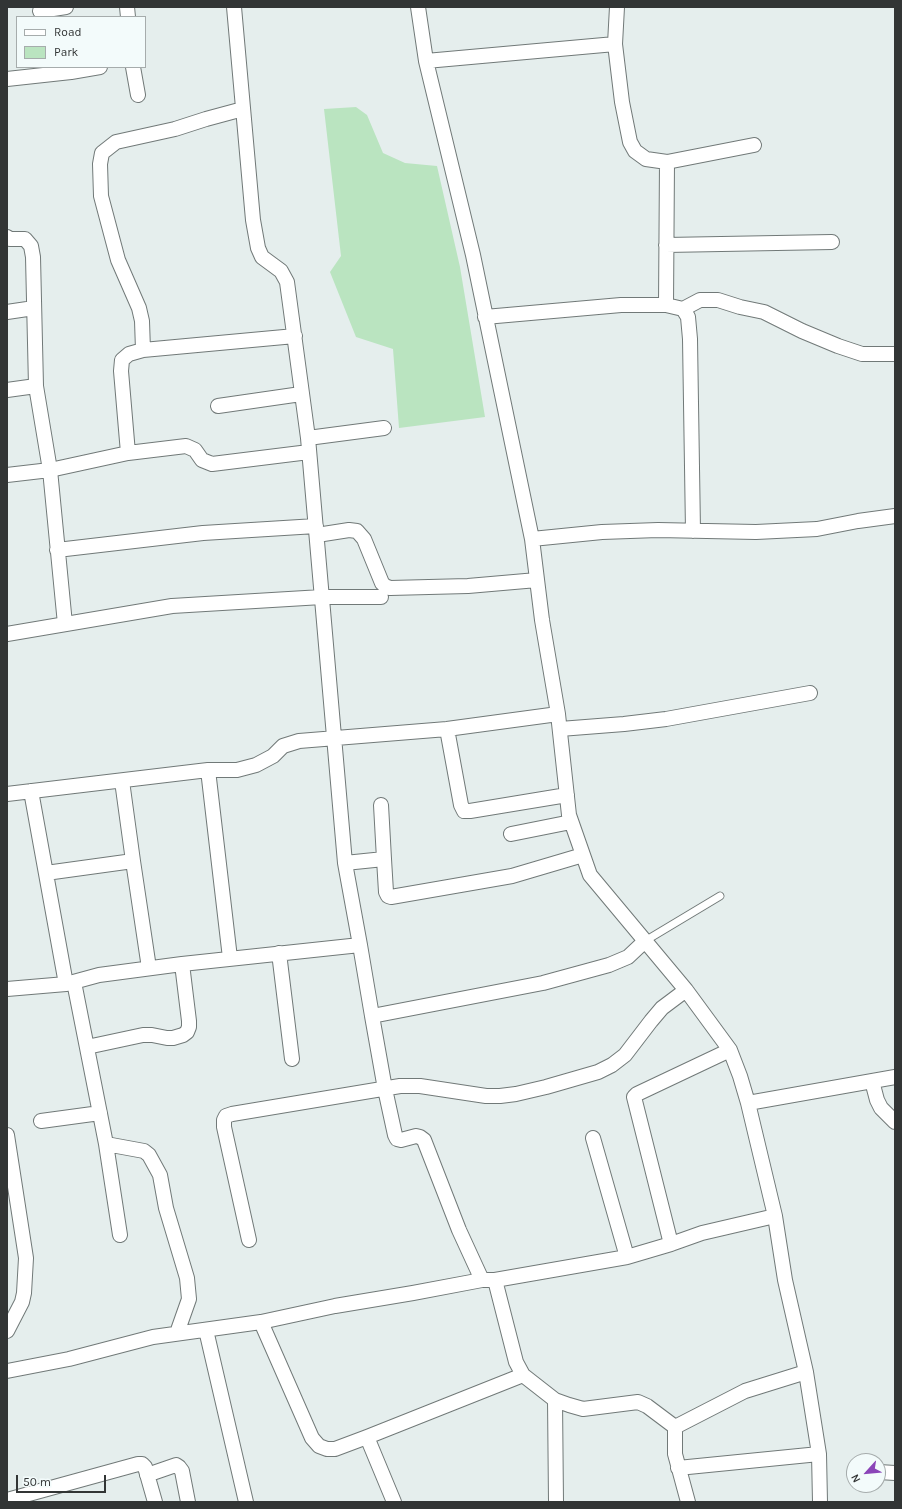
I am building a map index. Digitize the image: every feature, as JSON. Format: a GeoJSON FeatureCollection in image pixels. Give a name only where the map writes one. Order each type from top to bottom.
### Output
{"type":"FeatureCollection","features":[{"type":"Feature","properties":{"kind":"street"},"geometry":{"type":"LineString","coordinates":[[40,11],[66,7]]}},
{"type":"Feature","properties":{"kind":"street"},"geometry":{"type":"LineString","coordinates":[[234,7],[253,220],[258,248],[262,257],[280,271],[287,282],[295,336],[301,394],[308,438],[345,864],[385,1089],[397,1139],[401,1140],[416,1136],[424,1140],[459,1230],[489,1280],[516,1362],[523,1375],[555,1400],[583,1409],[638,1402],[647,1406],[675,1427]]}},
{"type":"Feature","properties":{"kind":"street"},"geometry":{"type":"LineString","coordinates":[[418,7],[426,61],[473,255],[532,539],[542,620],[558,714],[569,815],[590,875],[686,990],[730,1050],[748,1103],[775,1216],[785,1280],[806,1372],[819,1454],[820,1502]]}},
{"type":"Feature","properties":{"kind":"street"},"geometry":{"type":"LineString","coordinates":[[617,7],[615,44],[622,102],[630,142],[635,151],[646,159],[667,162],[754,145]]}},
{"type":"Feature","properties":{"kind":"street"},"geometry":{"type":"LineString","coordinates":[[426,61],[615,44]]}},
{"type":"Feature","properties":{"kind":"street"},"geometry":{"type":"LineString","coordinates":[[7,79],[94,68]]}},
{"type":"Feature","properties":{"kind":"street"},"geometry":{"type":"LineString","coordinates":[[133,68],[138,95]]}},
{"type":"Feature","properties":{"kind":"street"},"geometry":{"type":"LineString","coordinates":[[143,350],[142,321],[118,260],[101,196],[100,164],[102,153],[116,142],[175,129],[206,119],[243,110]]}},
{"type":"Feature","properties":{"kind":"street"},"geometry":{"type":"LineString","coordinates":[[666,305],[667,162]]}},
{"type":"Feature","properties":{"kind":"street"},"geometry":{"type":"LineString","coordinates":[[7,237],[10,239],[25,239],[31,246],[33,257],[36,386],[50,470],[64,624]]}},
{"type":"Feature","properties":{"kind":"street"},"geometry":{"type":"LineString","coordinates":[[666,245],[832,242]]}},
{"type":"Feature","properties":{"kind":"street"},"geometry":{"type":"LineString","coordinates":[[485,317],[620,306],[666,305],[683,309],[700,300],[718,300],[740,307],[764,312],[802,331],[862,354],[895,354]]}},
{"type":"Feature","properties":{"kind":"street"},"geometry":{"type":"LineString","coordinates":[[7,312],[34,308]]}},
{"type":"Feature","properties":{"kind":"street"},"geometry":{"type":"LineString","coordinates":[[683,309],[688,317],[690,339],[693,531]]}},
{"type":"Feature","properties":{"kind":"street"},"geometry":{"type":"LineString","coordinates":[[128,453],[121,371],[122,360],[129,354],[143,350],[295,336]]}},
{"type":"Feature","properties":{"kind":"street"},"geometry":{"type":"LineString","coordinates":[[7,390],[36,386]]}},
{"type":"Feature","properties":{"kind":"street"},"geometry":{"type":"LineString","coordinates":[[218,406],[301,394]]}},
{"type":"Feature","properties":{"kind":"street"},"geometry":{"type":"LineString","coordinates":[[308,438],[384,428]]}},
{"type":"Feature","properties":{"kind":"street"},"geometry":{"type":"LineString","coordinates":[[7,475],[50,470],[128,453],[186,446],[195,450],[202,460],[212,464],[309,452]]}},
{"type":"Feature","properties":{"kind":"street"},"geometry":{"type":"LineString","coordinates":[[532,539],[602,532],[658,530],[756,532],[816,529],[895,516]]}},
{"type":"Feature","properties":{"kind":"street"},"geometry":{"type":"LineString","coordinates":[[57,550],[203,533],[349,530],[357,531],[364,539],[382,583],[390,588],[468,586],[537,580]]}},
{"type":"Feature","properties":{"kind":"street"},"geometry":{"type":"LineString","coordinates":[[7,634],[172,606],[322,597],[381,597]]}},
{"type":"Feature","properties":{"kind":"street"},"geometry":{"type":"LineString","coordinates":[[560,729],[666,719],[810,693]]}},
{"type":"Feature","properties":{"kind":"street"},"geometry":{"type":"LineString","coordinates":[[7,794],[208,770],[237,770],[256,765],[273,756],[282,746],[299,741],[447,729],[558,714]]}},
{"type":"Feature","properties":{"kind":"street"},"geometry":{"type":"LineString","coordinates":[[447,729],[460,805],[464,811],[567,795]]}},
{"type":"Feature","properties":{"kind":"street"},"geometry":{"type":"LineString","coordinates":[[208,770],[230,958]]}},
{"type":"Feature","properties":{"kind":"street"},"geometry":{"type":"LineString","coordinates":[[122,781],[132,861],[149,968]]}},
{"type":"Feature","properties":{"kind":"street"},"geometry":{"type":"LineString","coordinates":[[31,791],[46,873],[70,983],[87,1047],[106,1144],[120,1235]]}},
{"type":"Feature","properties":{"kind":"street"},"geometry":{"type":"LineString","coordinates":[[381,806],[386,892],[388,896],[391,897],[512,876],[582,855]]}},
{"type":"Feature","properties":{"kind":"street"},"geometry":{"type":"LineString","coordinates":[[511,834],[571,822]]}},
{"type":"Feature","properties":{"kind":"street"},"geometry":{"type":"LineString","coordinates":[[345,864],[384,859]]}},
{"type":"Feature","properties":{"kind":"street"},"geometry":{"type":"LineString","coordinates":[[46,873],[132,861]]}},
{"type":"Feature","properties":{"kind":"street"},"geometry":{"type":"LineString","coordinates":[[372,1016],[543,983],[602,967],[628,957],[645,941]]}},
{"type":"Feature","properties":{"kind":"street"},"geometry":{"type":"LineString","coordinates":[[7,989],[70,983],[99,975],[149,968],[360,945]]}},
{"type":"Feature","properties":{"kind":"street"},"geometry":{"type":"LineString","coordinates":[[279,953],[292,1059]]}},
{"type":"Feature","properties":{"kind":"street"},"geometry":{"type":"LineString","coordinates":[[87,1047],[143,1035],[173,1038],[187,1032],[189,1021],[182,964]]}},
{"type":"Feature","properties":{"kind":"street"},"geometry":{"type":"LineString","coordinates":[[249,1240],[224,1127],[224,1120],[226,1116],[400,1086],[420,1086],[486,1096],[500,1096],[546,1086],[598,1072],[612,1066],[625,1055],[662,1008],[686,990]]}},
{"type":"Feature","properties":{"kind":"street"},"geometry":{"type":"LineString","coordinates":[[671,1244],[634,1096],[730,1050]]}},
{"type":"Feature","properties":{"kind":"street"},"geometry":{"type":"LineString","coordinates":[[748,1103],[895,1077]]}},
{"type":"Feature","properties":{"kind":"street"},"geometry":{"type":"LineString","coordinates":[[872,1081],[877,1100],[881,1108],[895,1122]]}},
{"type":"Feature","properties":{"kind":"street"},"geometry":{"type":"LineString","coordinates":[[41,1121],[100,1113]]}},
{"type":"Feature","properties":{"kind":"street"},"geometry":{"type":"LineString","coordinates":[[7,1135],[26,1258],[22,1302],[7,1330]]}},
{"type":"Feature","properties":{"kind":"street"},"geometry":{"type":"LineString","coordinates":[[593,1138],[627,1257]]}},
{"type":"Feature","properties":{"kind":"street"},"geometry":{"type":"LineString","coordinates":[[106,1144],[144,1151],[153,1162],[160,1175],[166,1208],[187,1278],[189,1299],[177,1333]]}},
{"type":"Feature","properties":{"kind":"street"},"geometry":{"type":"LineString","coordinates":[[7,1371],[68,1359],[146,1339],[177,1333],[261,1322],[335,1306],[627,1257],[702,1233],[775,1216]]}},
{"type":"Feature","properties":{"kind":"street"},"geometry":{"type":"LineString","coordinates":[[261,1322],[312,1438],[319,1446],[327,1449],[335,1449],[367,1437],[523,1375]]}},
{"type":"Feature","properties":{"kind":"street"},"geometry":{"type":"LineString","coordinates":[[206,1330],[246,1502]]}},
{"type":"Feature","properties":{"kind":"street"},"geometry":{"type":"LineString","coordinates":[[675,1427],[745,1391],[806,1372]]}},
{"type":"Feature","properties":{"kind":"street"},"geometry":{"type":"LineString","coordinates":[[555,1400],[556,1502]]}},
{"type":"Feature","properties":{"kind":"street"},"geometry":{"type":"LineString","coordinates":[[675,1427],[674,1454],[688,1502]]}},
{"type":"Feature","properties":{"kind":"street"},"geometry":{"type":"LineString","coordinates":[[367,1437],[394,1502]]}},
{"type":"Feature","properties":{"kind":"street"},"geometry":{"type":"LineString","coordinates":[[678,1468],[819,1454]]}},
{"type":"Feature","properties":{"kind":"street"},"geometry":{"type":"LineString","coordinates":[[8,1501],[142,1464],[145,1467],[155,1502]]}},
{"type":"Feature","properties":{"kind":"street"},"geometry":{"type":"LineString","coordinates":[[147,1475],[176,1465],[182,1471],[188,1502]]}},
{"type":"Feature","properties":{"kind":"lane"},"geometry":{"type":"LineString","coordinates":[[645,941],[720,896]]}},
{"type":"Feature","properties":{"kind":"green space"},"geometry":{"type":"Polygon","coordinates":[[[356,107],[367,115],[383,153],[405,163],[437,166],[460,267],[485,417],[399,428],[393,349],[356,337],[330,272],[341,256],[324,109],[356,107]]]}}]}
